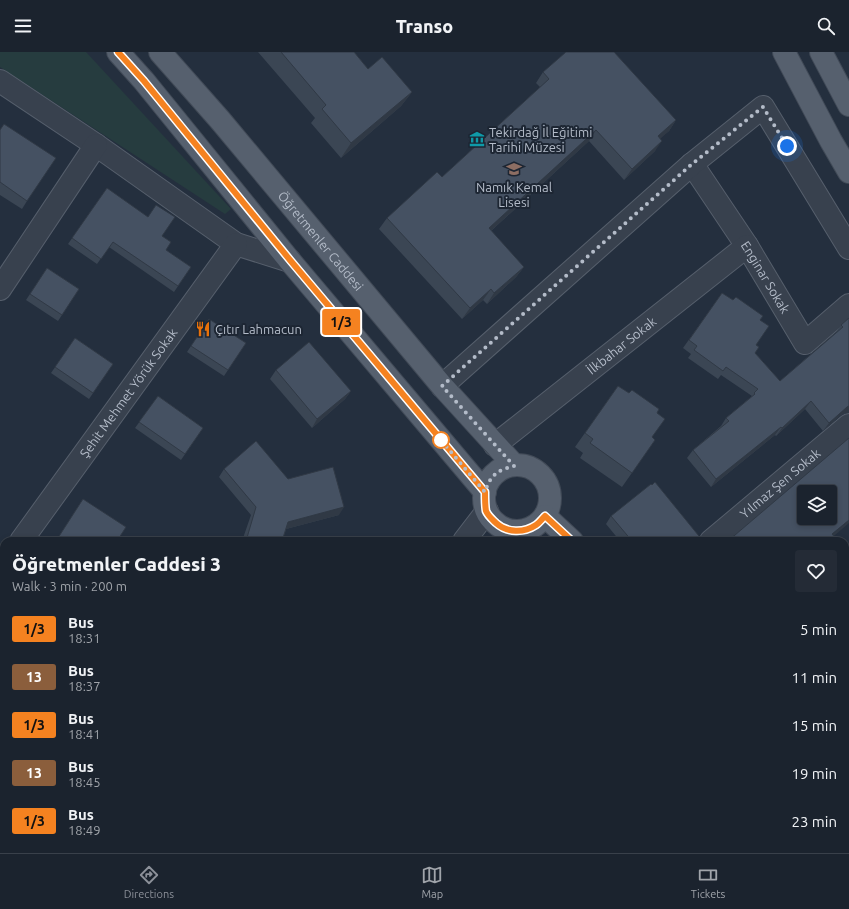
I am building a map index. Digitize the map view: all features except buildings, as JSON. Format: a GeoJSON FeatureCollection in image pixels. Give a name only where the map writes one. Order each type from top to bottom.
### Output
{"type":"FeatureCollection","features":[{"type":"Feature","properties":{"kind":"main road"},"geometry":{"type":"LineString","coordinates":[[118,52],[144,81],[486,502],[492,519],[498,526],[507,530],[511,536],[537,525],[545,516],[550,496],[548,486],[542,477],[534,470],[524,466],[514,466],[504,468],[495,474],[488,482],[486,502]]}},
{"type":"Feature","properties":{"kind":"main road","name":"Öğretmenler Caddesi"},"geometry":{"type":"LineString","coordinates":[[160,52],[225,126],[442,386],[514,466]]}},
{"type":"Feature","properties":{"kind":"main road"},"geometry":{"type":"LineString","coordinates":[[784,52],[849,172]]}},
{"type":"Feature","properties":{"kind":"main road"},"geometry":{"type":"LineString","coordinates":[[821,52],[849,105]]}},
{"type":"Feature","properties":{"kind":"main road"},"geometry":{"type":"LineString","coordinates":[[545,516],[568,537]]}},
{"type":"Feature","properties":{"kind":"street"},"geometry":{"type":"LineString","coordinates":[[0,81],[96,145],[236,244],[290,260]]}},
{"type":"Feature","properties":{"kind":"street"},"geometry":{"type":"LineString","coordinates":[[442,386],[692,164],[763,107],[849,248]]}},
{"type":"Feature","properties":{"kind":"street"},"geometry":{"type":"LineString","coordinates":[[0,289],[96,145]]}},
{"type":"Feature","properties":{"kind":"street","name":"Enginar Sokak"},"geometry":{"type":"LineString","coordinates":[[692,164],[747,246],[804,343],[849,305]]}},
{"type":"Feature","properties":{"kind":"street","name":"Şehit Mehmet Yörük Sokak"},"geometry":{"type":"LineString","coordinates":[[24,537],[236,244]]}},
{"type":"Feature","properties":{"kind":"street","name":"İlkbahar Sokak"},"geometry":{"type":"LineString","coordinates":[[495,445],[747,246]]}},
{"type":"Feature","properties":{"kind":"street","name":"Yılmaz Şen Sokak"},"geometry":{"type":"LineString","coordinates":[[716,537],[849,425]]}},
{"type":"Feature","properties":{"kind":"street"},"geometry":{"type":"LineString","coordinates":[[466,537],[486,502]]}},
{"type":"Feature","properties":{"kind":"green space"},"geometry":{"type":"Polygon","coordinates":[[[0,52],[86,52],[231,209],[225,214],[0,67],[0,52]]]}},
{"type":"Feature","properties":{"kind":"bus line","name":"1/3"},"geometry":{"type":"LineString","coordinates":[[118,52],[144,81],[290,260],[485,492],[486,511],[498,526],[516,532],[527,530],[537,525],[545,516],[568,537]]}},
{"type":"Feature","properties":{"kind":"place","name":"Tekirdağ İl Eğitimi Tarihi Müzesi"},"geometry":{"type":"Point","coordinates":[477,139]}},
{"type":"Feature","properties":{"kind":"place","name":"Namık Kemal Lisesi"},"geometry":{"type":"Point","coordinates":[514,169]}},
{"type":"Feature","properties":{"kind":"place","name":"Çıtır Lahmacun"},"geometry":{"type":"Point","coordinates":[203,329]}},
{"type":"Feature","properties":{"kind":"route"},"geometry":{"type":"LineString","coordinates":[[441,440],[439,438],[485,492],[488,482],[495,474],[504,468],[514,466],[442,386],[692,164],[763,107],[787,146]]}}]}
